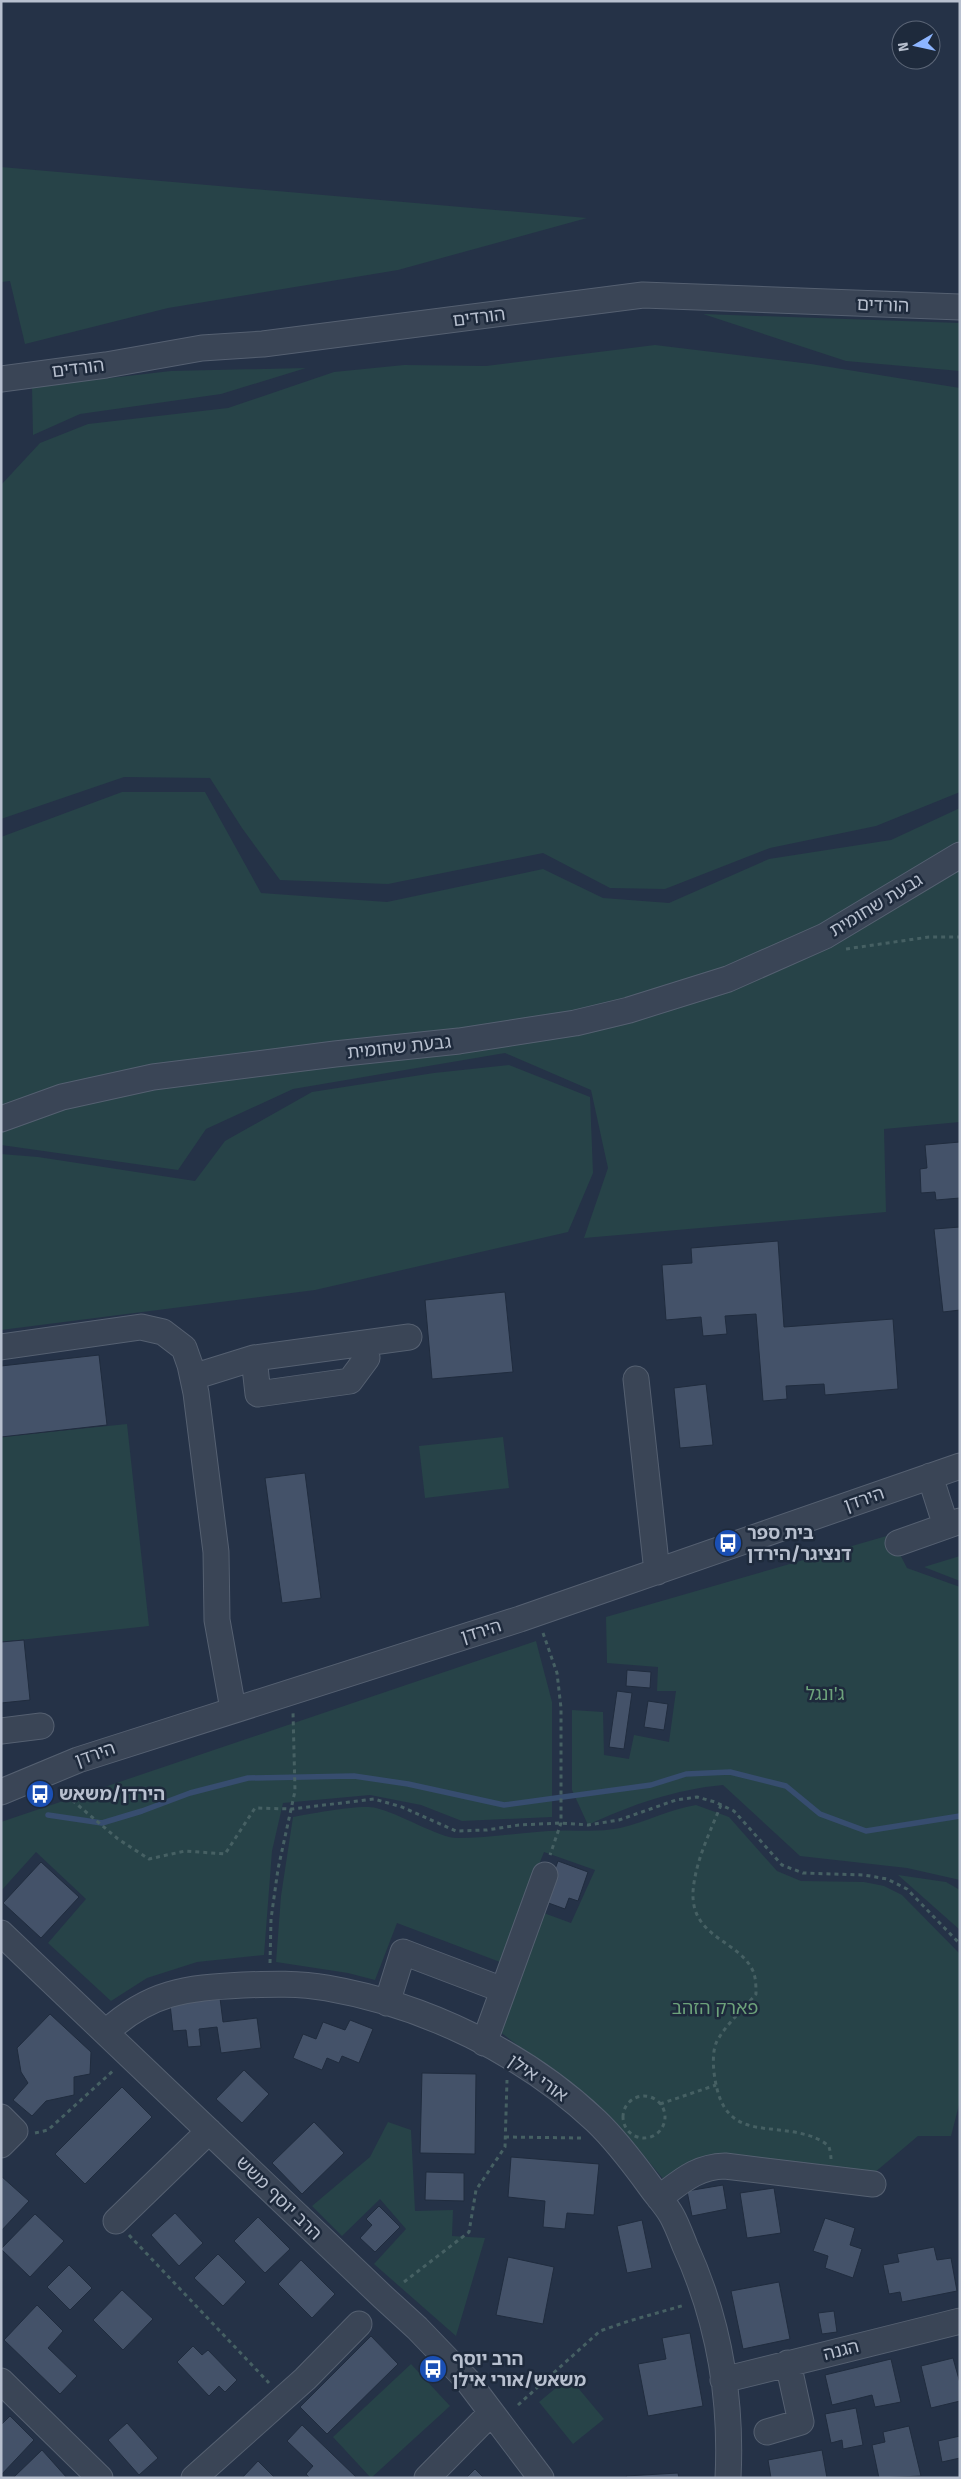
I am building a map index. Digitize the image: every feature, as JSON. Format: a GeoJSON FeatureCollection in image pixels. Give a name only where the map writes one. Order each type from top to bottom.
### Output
{"type":"FeatureCollection","features":[{"type":"Feature","properties":{"kind":"street","name":"הורדים"},"geometry":{"type":"LineString","coordinates":[[1,379],[123,363],[202,348],[263,344],[643,295],[960,308]]}},
{"type":"Feature","properties":{"kind":"street","name":"גבעת שחומית"},"geometry":{"type":"LineString","coordinates":[[1,1120],[62,1097],[153,1078],[335,1054],[459,1041],[575,1023],[629,1010],[728,979],[825,936],[960,855]]}},
{"type":"Feature","properties":{"kind":"street"},"geometry":{"type":"LineString","coordinates":[[1,1347],[141,1327],[163,1332],[184,1348],[193,1377],[216,1552],[216,1620],[233,1709]]}},
{"type":"Feature","properties":{"kind":"street"},"geometry":{"type":"LineString","coordinates":[[193,1377],[254,1358],[409,1337]]}},
{"type":"Feature","properties":{"kind":"street"},"geometry":{"type":"LineString","coordinates":[[254,1358],[258,1394],[350,1381],[367,1358],[365,1343]]}},
{"type":"Feature","properties":{"kind":"street"},"geometry":{"type":"LineString","coordinates":[[636,1379],[657,1572]]}},
{"type":"Feature","properties":{"kind":"street","name":"הירדן"},"geometry":{"type":"LineString","coordinates":[[1,1792],[40,1774],[233,1709],[536,1614],[960,1466]]}},
{"type":"Feature","properties":{"kind":"street"},"geometry":{"type":"LineString","coordinates":[[898,1543],[953,1524],[930,1476]]}},
{"type":"Feature","properties":{"kind":"street"},"geometry":{"type":"LineString","coordinates":[[1,1731],[41,1726]]}},
{"type":"Feature","properties":{"kind":"street"},"geometry":{"type":"LineString","coordinates":[[484,2043],[545,1875]]}},
{"type":"Feature","properties":{"kind":"street","name":"הרב יוסף משש"},"geometry":{"type":"LineString","coordinates":[[1,1933],[382,2297],[417,2328],[467,2380],[541,2478]]}},
{"type":"Feature","properties":{"kind":"street"},"geometry":{"type":"LineString","coordinates":[[387,2003],[403,1952],[503,1990]]}},
{"type":"Feature","properties":{"kind":"street","name":"אורי אילן"},"geometry":{"type":"LineString","coordinates":[[106,2032],[126,2014],[149,2000],[175,1993],[269,1984],[328,1988],[387,2003],[445,2023],[508,2056],[549,2083],[597,2122],[634,2165],[672,2216],[702,2284],[716,2333],[730,2441],[728,2478]]}},
{"type":"Feature","properties":{"kind":"street"},"geometry":{"type":"LineString","coordinates":[[1,2117],[15,2131],[1,2145]]}},
{"type":"Feature","properties":{"kind":"street"},"geometry":{"type":"LineString","coordinates":[[116,2221],[209,2131]]}},
{"type":"Feature","properties":{"kind":"street"},"geometry":{"type":"LineString","coordinates":[[659,2198],[692,2174],[709,2166],[726,2166],[873,2184]]}},
{"type":"Feature","properties":{"kind":"street","name":"הגנה"},"geometry":{"type":"LineString","coordinates":[[723,2380],[960,2321]]}},
{"type":"Feature","properties":{"kind":"street"},"geometry":{"type":"LineString","coordinates":[[194,2478],[305,2379],[359,2324]]}},
{"type":"Feature","properties":{"kind":"street"},"geometry":{"type":"LineString","coordinates":[[767,2432],[800,2422],[788,2364]]}},
{"type":"Feature","properties":{"kind":"street"},"geometry":{"type":"LineString","coordinates":[[1,2381],[100,2478]]}},
{"type":"Feature","properties":{"kind":"street"},"geometry":{"type":"LineString","coordinates":[[427,2478],[491,2413]]}},
{"type":"Feature","properties":{"kind":"path","name":"גבעת שחומית"},"geometry":{"type":"LineString","coordinates":[[837,950],[929,937],[960,937]]}},
{"type":"Feature","properties":{"kind":"path"},"geometry":{"type":"LineString","coordinates":[[536,1614],[557,1673],[561,1708],[560,1823],[545,1875]]}},
{"type":"Feature","properties":{"kind":"path"},"geometry":{"type":"LineString","coordinates":[[269,1984],[271,1919],[278,1869],[295,1791],[292,1690]]}},
{"type":"Feature","properties":{"kind":"path"},"geometry":{"type":"LineString","coordinates":[[40,1774],[118,1839],[149,1859],[185,1851],[225,1854],[255,1808],[292,1809],[374,1800],[402,1807],[456,1831],[560,1823],[588,1825],[619,1820],[676,1800],[697,1797],[734,1811],[782,1865],[803,1874],[864,1875],[887,1879],[907,1889],[960,1944]]}},
{"type":"Feature","properties":{"kind":"path"},"geometry":{"type":"LineString","coordinates":[[721,1805],[702,1853],[693,1893],[697,1914],[707,1929],[742,1958],[752,1970],[756,1994],[727,2025],[716,2043],[713,2067],[716,2085],[726,2109],[740,2123],[806,2134],[820,2140],[829,2148],[832,2163],[831,2179]]}},
{"type":"Feature","properties":{"kind":"path"},"geometry":{"type":"LineString","coordinates":[[404,2282],[469,2232],[476,2190],[505,2147],[508,2056]]}},
{"type":"Feature","properties":{"kind":"path"},"geometry":{"type":"LineString","coordinates":[[34,2133],[48,2130],[121,2063]]}},
{"type":"Feature","properties":{"kind":"path"},"geometry":{"type":"LineString","coordinates":[[660,2104],[716,2085]]}},
{"type":"Feature","properties":{"kind":"path"},"geometry":{"type":"LineString","coordinates":[[648,2096],[660,2104],[665,2115],[664,2122],[656,2134],[645,2138],[637,2137],[626,2128],[622,2117],[624,2110],[633,2098],[648,2096]]}},
{"type":"Feature","properties":{"kind":"path"},"geometry":{"type":"LineString","coordinates":[[506,2137],[582,2138],[597,2122]]}},
{"type":"Feature","properties":{"kind":"path"},"geometry":{"type":"LineString","coordinates":[[116,2221],[284,2398]]}},
{"type":"Feature","properties":{"kind":"path"},"geometry":{"type":"LineString","coordinates":[[518,2405],[600,2331],[629,2320],[688,2304]]}},
{"type":"Feature","properties":{"kind":"green space"},"geometry":{"type":"Polygon","coordinates":[[[1,167],[587,218],[398,270],[168,308],[25,344],[10,281],[1,282],[1,167]]]}},
{"type":"Feature","properties":{"kind":"green space"},"geometry":{"type":"Polygon","coordinates":[[[703,314],[960,323],[960,371],[846,361],[703,314]]]}},
{"type":"Feature","properties":{"kind":"green space"},"geometry":{"type":"Polygon","coordinates":[[[655,345],[811,364],[960,388],[960,792],[876,826],[770,848],[665,889],[610,888],[543,853],[388,884],[280,880],[242,828],[210,778],[124,777],[1,819],[1,485],[40,443],[88,424],[228,408],[334,372],[404,365],[486,366],[655,345]]]}},
{"type":"Feature","properties":{"kind":"green space"},"geometry":{"type":"Polygon","coordinates":[[[306,368],[221,394],[80,414],[33,435],[32,387],[171,371],[306,368]]]}},
{"type":"Feature","properties":{"kind":"green space"},"geometry":{"type":"Polygon","coordinates":[[[122,792],[205,792],[261,893],[387,902],[543,869],[603,898],[669,903],[769,859],[891,840],[960,808],[960,1122],[884,1129],[886,1212],[584,1238],[608,1168],[591,1090],[505,1053],[293,1089],[206,1129],[178,1170],[1,1145],[1,837],[122,792]]]}},
{"type":"Feature","properties":{"kind":"green space"},"geometry":{"type":"Polygon","coordinates":[[[509,1065],[590,1097],[593,1173],[568,1232],[315,1290],[1,1330],[1,1154],[38,1157],[195,1181],[225,1141],[312,1092],[434,1073],[509,1065]]]}},
{"type":"Feature","properties":{"kind":"green space"},"geometry":{"type":"Polygon","coordinates":[[[127,1424],[149,1626],[1,1642],[1,1437],[127,1424]]]}},
{"type":"Feature","properties":{"kind":"green space"},"geometry":{"type":"Polygon","coordinates":[[[503,1437],[509,1488],[425,1498],[419,1446],[503,1437]]]}},
{"type":"Feature","properties":{"kind":"green space","name":"ג'ונגל"},"geometry":{"type":"Polygon","coordinates":[[[890,1535],[907,1568],[960,1587],[960,1880],[907,1868],[800,1856],[723,1785],[688,1790],[654,1799],[588,1825],[572,1790],[572,1710],[603,1712],[604,1755],[629,1759],[634,1735],[669,1742],[676,1691],[657,1691],[658,1667],[607,1663],[606,1617],[890,1535]]]}},
{"type":"Feature","properties":{"kind":"green space"},"geometry":{"type":"Polygon","coordinates":[[[960,1556],[960,1581],[924,1567],[960,1556]]]}},
{"type":"Feature","properties":{"kind":"green space"},"geometry":{"type":"Polygon","coordinates":[[[536,1641],[552,1702],[552,1817],[462,1821],[421,1805],[370,1795],[283,1803],[272,1851],[264,1955],[197,1962],[147,1978],[111,2001],[48,1943],[86,1899],[36,1852],[1,1891],[1,1822],[536,1641]]]}},
{"type":"Feature","properties":{"kind":"green space","name":"פארק הזהב"},"geometry":{"type":"Polygon","coordinates":[[[696,1805],[729,1817],[777,1871],[801,1881],[864,1882],[884,1886],[902,1895],[960,1954],[960,2101],[951,2136],[918,2136],[874,2173],[665,2181],[611,2117],[499,2031],[541,1912],[571,1923],[595,1870],[544,1852],[500,1962],[397,1923],[375,1980],[348,1973],[276,1962],[281,1896],[293,1817],[369,1807],[396,1815],[449,1837],[469,1838],[548,1831],[593,1831],[620,1828],[677,1809],[696,1805]]]}},
{"type":"Feature","properties":{"kind":"green space"},"geometry":{"type":"Polygon","coordinates":[[[898,1875],[946,1882],[960,1890],[960,1930],[898,1875]]]}},
{"type":"Feature","properties":{"kind":"green space"},"geometry":{"type":"Polygon","coordinates":[[[388,2122],[411,2130],[415,2211],[453,2210],[452,2236],[485,2238],[456,2336],[374,2264],[406,2229],[380,2199],[342,2236],[312,2206],[370,2157],[388,2122]]]}},
{"type":"Feature","properties":{"kind":"green space"},"geometry":{"type":"Polygon","coordinates":[[[411,2364],[450,2406],[371,2478],[333,2437],[411,2364]]]}},
{"type":"Feature","properties":{"kind":"green space"},"geometry":{"type":"Polygon","coordinates":[[[569,2377],[604,2419],[573,2444],[539,2402],[569,2377]]]}},
{"type":"Feature","properties":{"kind":"building"},"geometry":{"type":"Polygon","coordinates":[[[960,1142],[960,1198],[936,1200],[935,1192],[921,1193],[920,1169],[927,1168],[925,1145],[960,1142]]]}},
{"type":"Feature","properties":{"kind":"building"},"geometry":{"type":"Polygon","coordinates":[[[960,1227],[960,1310],[943,1312],[934,1229],[960,1227]]]}},
{"type":"Feature","properties":{"kind":"building"},"geometry":{"type":"Polygon","coordinates":[[[778,1241],[784,1327],[893,1319],[898,1389],[825,1395],[824,1384],[786,1386],[787,1399],[763,1401],[756,1314],[725,1316],[727,1334],[703,1336],[701,1317],[666,1320],[662,1265],[692,1263],[691,1248],[778,1241]]]}},
{"type":"Feature","properties":{"kind":"building"},"geometry":{"type":"Polygon","coordinates":[[[505,1292],[513,1372],[432,1379],[425,1300],[505,1292]]]}},
{"type":"Feature","properties":{"kind":"building"},"geometry":{"type":"Polygon","coordinates":[[[99,1355],[107,1425],[1,1437],[1,1366],[99,1355]]]}},
{"type":"Feature","properties":{"kind":"building"},"geometry":{"type":"Polygon","coordinates":[[[706,1384],[713,1445],[680,1448],[674,1388],[706,1384]]]}},
{"type":"Feature","properties":{"kind":"building"},"geometry":{"type":"Polygon","coordinates":[[[305,1473],[321,1598],[282,1603],[265,1478],[305,1473]]]}},
{"type":"Feature","properties":{"kind":"building"},"geometry":{"type":"Polygon","coordinates":[[[24,1640],[30,1700],[1,1703],[1,1642],[24,1640]]]}},
{"type":"Feature","properties":{"kind":"building"},"geometry":{"type":"Polygon","coordinates":[[[627,1670],[651,1672],[650,1688],[626,1686],[627,1670]]]}},
{"type":"Feature","properties":{"kind":"building"},"geometry":{"type":"Polygon","coordinates":[[[617,1691],[632,1693],[624,1749],[609,1747],[617,1691]]]}},
{"type":"Feature","properties":{"kind":"building"},"geometry":{"type":"Polygon","coordinates":[[[648,1701],[668,1704],[664,1730],[644,1727],[648,1701]]]}},
{"type":"Feature","properties":{"kind":"building"},"geometry":{"type":"Polygon","coordinates":[[[558,1861],[588,1872],[578,1901],[569,1898],[565,1909],[543,1901],[558,1861]]]}},
{"type":"Feature","properties":{"kind":"building"},"geometry":{"type":"Polygon","coordinates":[[[41,1862],[79,1897],[41,1938],[3,1903],[41,1862]]]}},
{"type":"Feature","properties":{"kind":"building"},"geometry":{"type":"Polygon","coordinates":[[[220,1998],[223,2022],[257,2018],[261,2048],[221,2053],[217,2027],[199,2029],[201,2046],[188,2047],[186,2030],[173,2031],[170,2004],[220,1998]]]}},
{"type":"Feature","properties":{"kind":"building"},"geometry":{"type":"Polygon","coordinates":[[[50,2014],[91,2052],[90,2074],[74,2077],[74,2095],[46,2101],[32,2116],[13,2100],[28,2083],[21,2072],[17,2048],[50,2014]]]}},
{"type":"Feature","properties":{"kind":"building"},"geometry":{"type":"Polygon","coordinates":[[[350,2020],[373,2029],[359,2063],[342,2056],[339,2063],[327,2058],[322,2070],[293,2058],[303,2034],[316,2039],[323,2022],[345,2030],[350,2020]]]}},
{"type":"Feature","properties":{"kind":"building"},"geometry":{"type":"Polygon","coordinates":[[[244,2070],[269,2094],[242,2123],[216,2099],[244,2070]]]}},
{"type":"Feature","properties":{"kind":"building"},"geometry":{"type":"Polygon","coordinates":[[[422,2073],[476,2074],[475,2154],[420,2153],[422,2073]]]}},
{"type":"Feature","properties":{"kind":"building"},"geometry":{"type":"Polygon","coordinates":[[[122,2087],[152,2117],[85,2184],[55,2154],[122,2087]]]}},
{"type":"Feature","properties":{"kind":"building"},"geometry":{"type":"Polygon","coordinates":[[[314,2122],[344,2153],[302,2194],[272,2163],[314,2122]]]}},
{"type":"Feature","properties":{"kind":"building"},"geometry":{"type":"Polygon","coordinates":[[[511,2157],[599,2164],[594,2215],[567,2213],[565,2229],[543,2227],[545,2201],[508,2197],[511,2157]]]}},
{"type":"Feature","properties":{"kind":"building"},"geometry":{"type":"Polygon","coordinates":[[[426,2172],[464,2173],[464,2201],[425,2200],[426,2172]]]}},
{"type":"Feature","properties":{"kind":"building"},"geometry":{"type":"Polygon","coordinates":[[[1,2176],[29,2201],[1,2231],[1,2176]]]}},
{"type":"Feature","properties":{"kind":"building"},"geometry":{"type":"Polygon","coordinates":[[[723,2185],[727,2209],[692,2216],[687,2191],[723,2185]]]}},
{"type":"Feature","properties":{"kind":"building"},"geometry":{"type":"Polygon","coordinates":[[[774,2188],[781,2233],[747,2238],[740,2193],[774,2188]]]}},
{"type":"Feature","properties":{"kind":"building"},"geometry":{"type":"Polygon","coordinates":[[[379,2206],[400,2227],[375,2252],[360,2238],[372,2225],[366,2219],[379,2206]]]}},
{"type":"Feature","properties":{"kind":"building"},"geometry":{"type":"Polygon","coordinates":[[[175,2213],[203,2243],[179,2266],[151,2235],[175,2213]]]}},
{"type":"Feature","properties":{"kind":"building"},"geometry":{"type":"Polygon","coordinates":[[[35,2214],[64,2241],[30,2277],[1,2249],[35,2214]]]}},
{"type":"Feature","properties":{"kind":"building"},"geometry":{"type":"Polygon","coordinates":[[[258,2217],[290,2249],[265,2273],[234,2241],[258,2217]]]}},
{"type":"Feature","properties":{"kind":"building"},"geometry":{"type":"Polygon","coordinates":[[[825,2218],[855,2228],[850,2245],[862,2249],[853,2278],[825,2268],[828,2256],[813,2251],[825,2218]]]}},
{"type":"Feature","properties":{"kind":"building"},"geometry":{"type":"Polygon","coordinates":[[[642,2220],[652,2268],[627,2273],[617,2226],[642,2220]]]}},
{"type":"Feature","properties":{"kind":"building"},"geometry":{"type":"Polygon","coordinates":[[[934,2247],[937,2260],[951,2258],[957,2291],[902,2302],[900,2292],[889,2294],[883,2265],[899,2262],[897,2254],[934,2247]]]}},
{"type":"Feature","properties":{"kind":"building"},"geometry":{"type":"Polygon","coordinates":[[[218,2254],[246,2282],[223,2306],[194,2278],[218,2254]]]}},
{"type":"Feature","properties":{"kind":"building"},"geometry":{"type":"Polygon","coordinates":[[[508,2257],[554,2267],[543,2324],[496,2315],[508,2257]]]}},
{"type":"Feature","properties":{"kind":"building"},"geometry":{"type":"Polygon","coordinates":[[[301,2260],[335,2294],[312,2318],[278,2284],[301,2260]]]}},
{"type":"Feature","properties":{"kind":"building"},"geometry":{"type":"Polygon","coordinates":[[[69,2265],[92,2288],[70,2310],[47,2287],[69,2265]]]}},
{"type":"Feature","properties":{"kind":"building"},"geometry":{"type":"Polygon","coordinates":[[[779,2282],[790,2339],[743,2349],[731,2291],[779,2282]]]}},
{"type":"Feature","properties":{"kind":"building"},"geometry":{"type":"Polygon","coordinates":[[[122,2290],[153,2319],[123,2350],[93,2320],[122,2290]]]}},
{"type":"Feature","properties":{"kind":"building"},"geometry":{"type":"Polygon","coordinates":[[[37,2305],[63,2331],[48,2348],[77,2376],[60,2394],[4,2340],[37,2305]]]}},
{"type":"Feature","properties":{"kind":"building"},"geometry":{"type":"Polygon","coordinates":[[[834,2311],[837,2332],[822,2334],[818,2313],[834,2311]]]}},
{"type":"Feature","properties":{"kind":"building"},"geometry":{"type":"Polygon","coordinates":[[[690,2333],[703,2406],[648,2416],[638,2364],[666,2359],[662,2338],[690,2333]]]}},
{"type":"Feature","properties":{"kind":"building"},"geometry":{"type":"Polygon","coordinates":[[[371,2336],[398,2364],[327,2434],[300,2407],[371,2336]]]}},
{"type":"Feature","properties":{"kind":"building"},"geometry":{"type":"Polygon","coordinates":[[[193,2346],[202,2355],[208,2350],[237,2380],[225,2392],[219,2386],[209,2396],[177,2362],[193,2346]]]}},
{"type":"Feature","properties":{"kind":"building"},"geometry":{"type":"Polygon","coordinates":[[[953,2358],[960,2383],[960,2401],[931,2408],[921,2366],[953,2358]]]}},
{"type":"Feature","properties":{"kind":"building"},"geometry":{"type":"Polygon","coordinates":[[[891,2359],[901,2402],[875,2407],[872,2395],[832,2405],[825,2375],[891,2359]]]}},
{"type":"Feature","properties":{"kind":"building"},"geometry":{"type":"Polygon","coordinates":[[[856,2408],[863,2445],[843,2449],[842,2440],[831,2443],[825,2414],[856,2408]]]}},
{"type":"Feature","properties":{"kind":"building"},"geometry":{"type":"Polygon","coordinates":[[[10,2416],[34,2440],[1,2475],[1,2425],[10,2416]]]}},
{"type":"Feature","properties":{"kind":"building"},"geometry":{"type":"Polygon","coordinates":[[[127,2423],[158,2458],[139,2475],[108,2440],[127,2423]]]}},
{"type":"Feature","properties":{"kind":"building"},"geometry":{"type":"Polygon","coordinates":[[[302,2425],[357,2478],[310,2478],[306,2474],[313,2466],[287,2441],[302,2425]]]}},
{"type":"Feature","properties":{"kind":"building"},"geometry":{"type":"Polygon","coordinates":[[[909,2426],[921,2476],[879,2478],[872,2445],[885,2442],[883,2432],[909,2426]]]}},
{"type":"Feature","properties":{"kind":"building"},"geometry":{"type":"Polygon","coordinates":[[[960,2436],[960,2458],[942,2462],[938,2441],[960,2436]]]}},
{"type":"Feature","properties":{"kind":"building"},"geometry":{"type":"Polygon","coordinates":[[[42,2450],[67,2478],[14,2477],[42,2450]]]}},
{"type":"Feature","properties":{"kind":"building"},"geometry":{"type":"Polygon","coordinates":[[[822,2450],[827,2478],[771,2478],[768,2460],[822,2450]]]}},
{"type":"Feature","properties":{"kind":"building"},"geometry":{"type":"Polygon","coordinates":[[[258,2461],[275,2478],[242,2478],[258,2461]]]}},
{"type":"Feature","properties":{"kind":"building"},"geometry":{"type":"Polygon","coordinates":[[[475,2469],[484,2478],[466,2478],[475,2469]]]}},
{"type":"Feature","properties":{"kind":"building"},"geometry":{"type":"Polygon","coordinates":[[[678,2473],[679,2478],[627,2478],[626,2476],[678,2473]]]}},
{"type":"Feature","properties":{"kind":"waterway"},"geometry":{"type":"LineString","coordinates":[[48,1815],[102,1823],[142,1811],[190,1793],[248,1778],[354,1776],[408,1784],[504,1805],[651,1785],[686,1774],[730,1772],[786,1786],[820,1814],[866,1831],[960,1816]]}},
{"type":"Feature","properties":{"kind":"place","name":"בית ספר דנציגר/הירדן"},"geometry":{"type":"Point","coordinates":[728,1543]}},
{"type":"Feature","properties":{"kind":"place","name":"הירדן/משאש"},"geometry":{"type":"Point","coordinates":[40,1794]}},
{"type":"Feature","properties":{"kind":"place","name":"הרב יוסף משאש/אורי אילן"},"geometry":{"type":"Point","coordinates":[433,2369]}}]}
